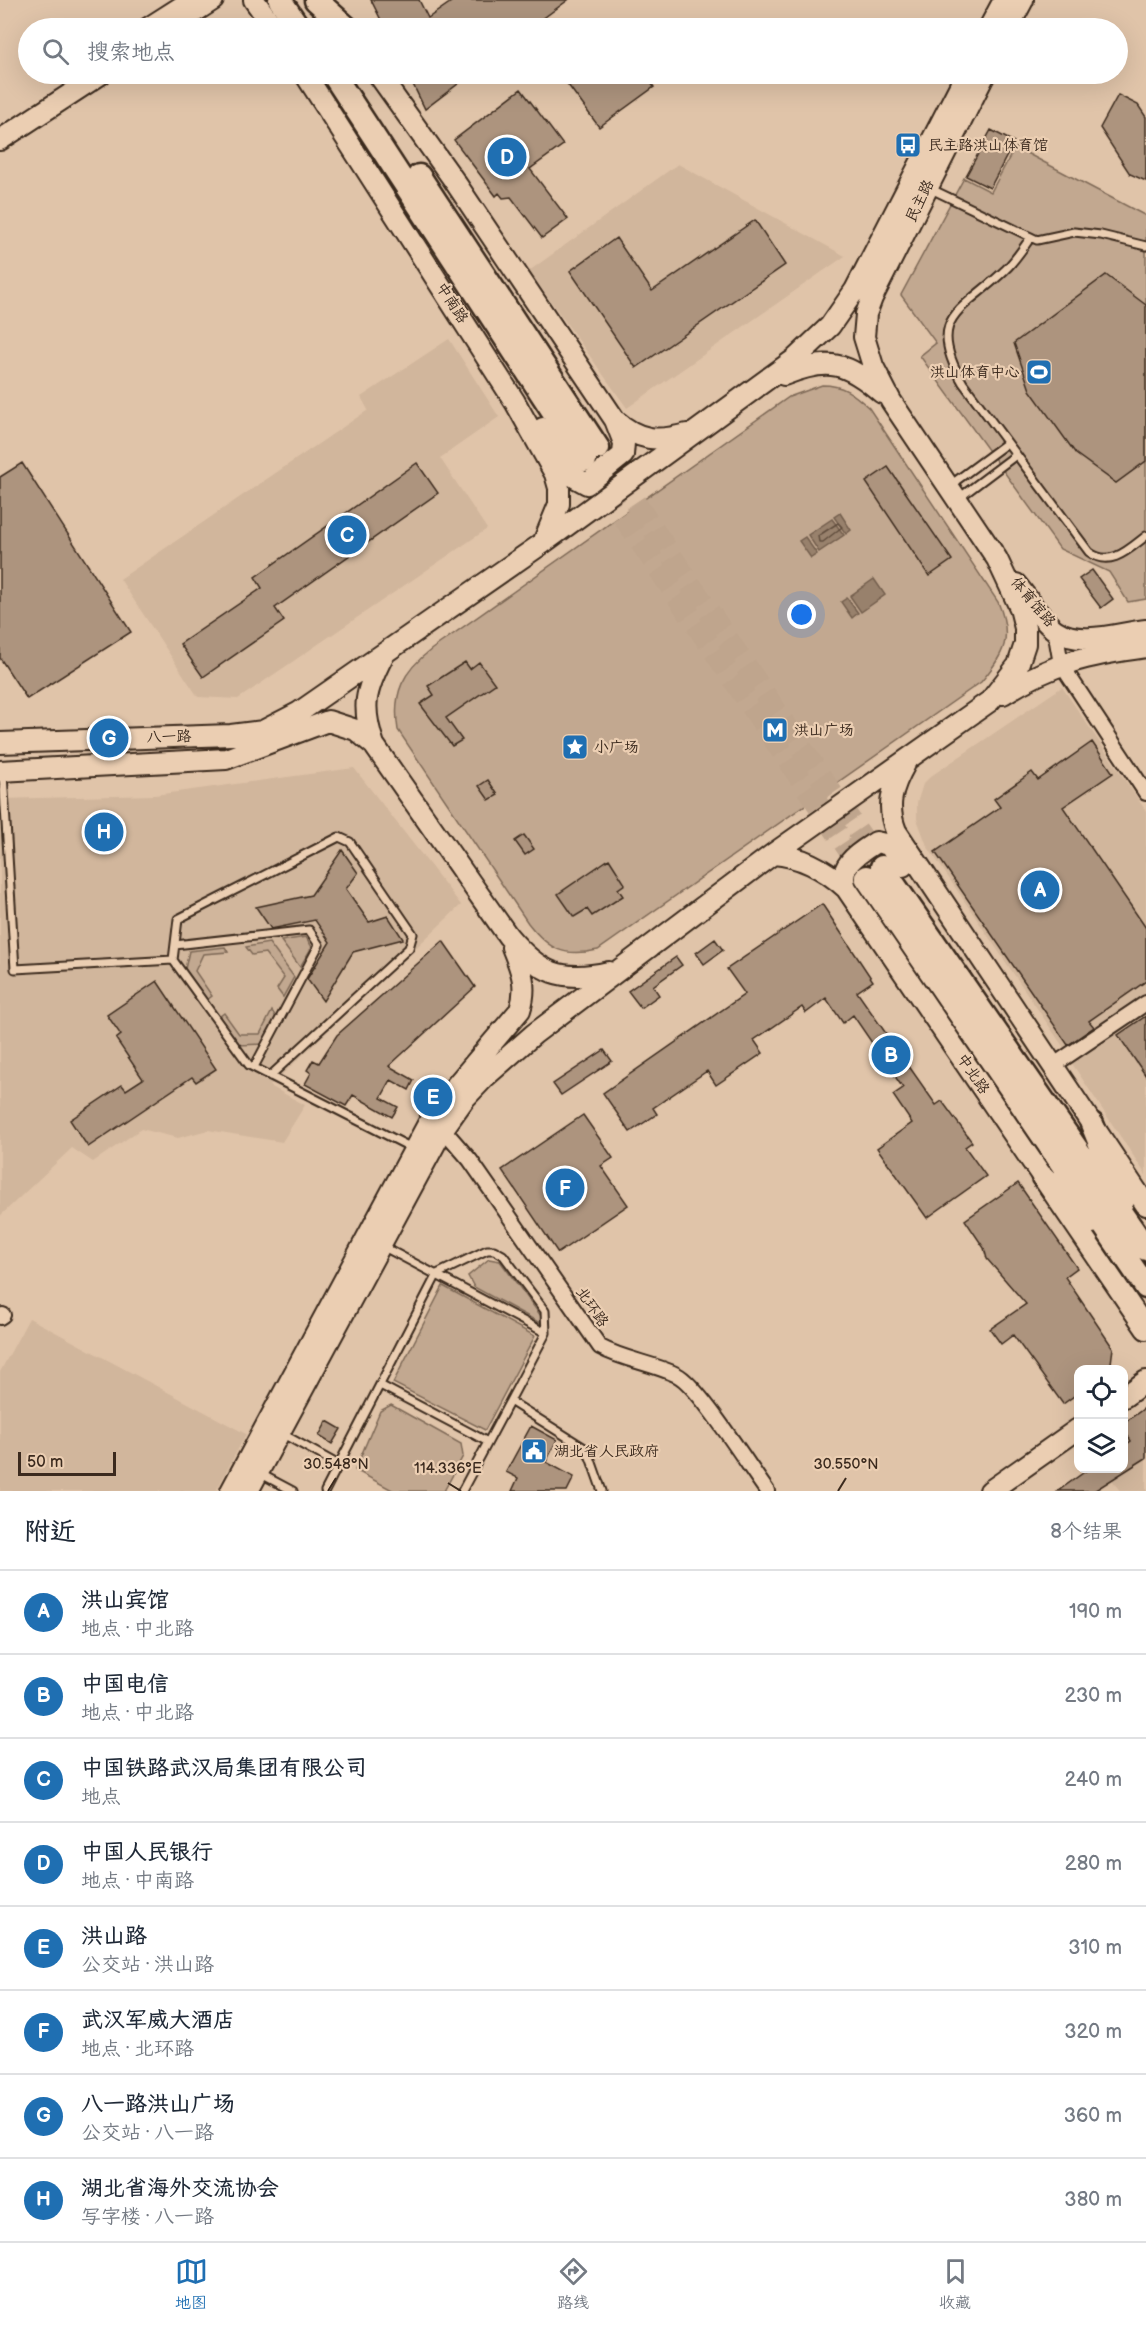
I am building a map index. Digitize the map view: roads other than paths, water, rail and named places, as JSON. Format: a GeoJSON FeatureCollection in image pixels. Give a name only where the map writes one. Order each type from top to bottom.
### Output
{"type":"FeatureCollection","features":[{"type":"Feature","properties":{"kind":"main road"},"geometry":{"type":"LineString","coordinates":[[164,18],[192,0]]}},
{"type":"Feature","properties":{"kind":"main road"},"geometry":{"type":"LineString","coordinates":[[185,18],[213,0]]}},
{"type":"Feature","properties":{"kind":"main road"},"geometry":{"type":"LineString","coordinates":[[254,0],[267,18]]}},
{"type":"Feature","properties":{"kind":"main road"},"geometry":{"type":"LineString","coordinates":[[280,0],[292,18]]}},
{"type":"Feature","properties":{"kind":"main road"},"geometry":{"type":"LineString","coordinates":[[306,0],[316,18]]}},
{"type":"Feature","properties":{"kind":"main road"},"geometry":{"type":"LineString","coordinates":[[316,0],[336,18]]}},
{"type":"Feature","properties":{"kind":"main road"},"geometry":{"type":"LineString","coordinates":[[328,0],[340,18]]}},
{"type":"Feature","properties":{"kind":"main road"},"geometry":{"type":"LineString","coordinates":[[994,18],[1004,0]]}},
{"type":"Feature","properties":{"kind":"main road"},"geometry":{"type":"LineString","coordinates":[[1013,18],[1023,0]]}},
{"type":"Feature","properties":{"kind":"main road"},"geometry":{"type":"LineString","coordinates":[[0,125],[64,84]]}},
{"type":"Feature","properties":{"kind":"main road"},"geometry":{"type":"LineString","coordinates":[[0,140],[86,84]]}},
{"type":"Feature","properties":{"kind":"main road","name":"中南路"},"geometry":{"type":"LineString","coordinates":[[311,84],[515,402],[555,474],[559,488],[557,512],[543,543]]}},
{"type":"Feature","properties":{"kind":"main road","name":"中南路"},"geometry":{"type":"LineString","coordinates":[[340,84],[592,454],[357,84]]}},
{"type":"Feature","properties":{"kind":"main road"},"geometry":{"type":"LineString","coordinates":[[385,84],[453,179],[615,420],[624,443],[623,454],[584,484],[576,478],[531,411],[515,402]]}},
{"type":"Feature","properties":{"kind":"main road","name":"民主路"},"geometry":{"type":"LineString","coordinates":[[864,294],[961,84]]}},
{"type":"Feature","properties":{"kind":"main road","name":"民主路"},"geometry":{"type":"LineString","coordinates":[[864,294],[927,187],[980,84]]}},
{"type":"Feature","properties":{"kind":"main road"},"geometry":{"type":"LineString","coordinates":[[767,381],[864,294]]}},
{"type":"Feature","properties":{"kind":"main road"},"geometry":{"type":"LineString","coordinates":[[864,294],[864,336],[873,366],[891,401],[997,559],[1020,608],[1026,636],[1022,655],[1014,673],[990,701]]}},
{"type":"Feature","properties":{"kind":"main road"},"geometry":{"type":"LineString","coordinates":[[767,381],[816,364],[842,366],[858,373],[891,401]]}},
{"type":"Feature","properties":{"kind":"main road","name":"八一路"},"geometry":{"type":"LineString","coordinates":[[0,743],[250,733],[278,725],[543,543],[767,381]]}},
{"type":"Feature","properties":{"kind":"main road"},"geometry":{"type":"LineString","coordinates":[[615,420],[636,436],[654,441],[701,429]]}},
{"type":"Feature","properties":{"kind":"main road","name":"体育馆路"},"geometry":{"type":"LineString","coordinates":[[997,559],[1055,630],[1073,637],[1086,638],[1146,630]]}},
{"type":"Feature","properties":{"kind":"main road"},"geometry":{"type":"LineString","coordinates":[[248,1491],[443,1129],[465,1098],[485,1077],[534,1034],[614,971],[772,854],[990,701],[1027,679],[1061,664],[1098,654],[1146,647]]}},
{"type":"Feature","properties":{"kind":"main road"},"geometry":{"type":"LineString","coordinates":[[374,745],[366,719],[365,701],[370,682],[384,654]]}},
{"type":"Feature","properties":{"kind":"main road"},"geometry":{"type":"LineString","coordinates":[[2,771],[226,759],[267,746],[328,721],[357,730],[374,745],[508,936],[531,962],[559,975],[579,977],[614,971]]}},
{"type":"Feature","properties":{"kind":"main road"},"geometry":{"type":"LineString","coordinates":[[908,759],[891,792],[891,813],[896,831],[1146,1205]]}},
{"type":"Feature","properties":{"kind":"main road"},"geometry":{"type":"LineString","coordinates":[[846,888],[844,879],[847,866],[857,855],[879,841],[892,848],[912,880],[935,890]]}},
{"type":"Feature","properties":{"kind":"main road","name":"中北路"},"geometry":{"type":"LineString","coordinates":[[772,854],[793,857],[809,863],[846,888],[1146,1329]]}},
{"type":"Feature","properties":{"kind":"main road"},"geometry":{"type":"LineString","coordinates":[[874,872],[1136,1246]]}},
{"type":"Feature","properties":{"kind":"main road"},"geometry":{"type":"LineString","coordinates":[[231,1491],[414,1149],[447,1092],[520,1010],[524,994],[523,979],[508,936]]}},
{"type":"Feature","properties":{"kind":"main road"},"geometry":{"type":"LineString","coordinates":[[1092,1124],[1136,1246],[1146,1287]]}},
{"type":"Feature","properties":{"kind":"main road"},"geometry":{"type":"LineString","coordinates":[[1043,1177],[1136,1246]]}},
{"type":"Feature","properties":{"kind":"main road"},"geometry":{"type":"LineString","coordinates":[[1128,1394],[1146,1381]]}},
{"type":"Feature","properties":{"kind":"main road"},"geometry":{"type":"LineString","coordinates":[[990,1491],[1074,1432]]}},
{"type":"Feature","properties":{"kind":"street"},"geometry":{"type":"LineString","coordinates":[[1055,630],[1061,664],[1146,793]]}},
{"type":"Feature","properties":{"kind":"street"},"geometry":{"type":"LineString","coordinates":[[1054,1065],[1146,1004]]}},
{"type":"Feature","properties":{"kind":"street","name":"北环路"},"geometry":{"type":"LineString","coordinates":[[443,1129],[470,1160],[600,1347],[617,1356],[680,1376],[698,1394],[767,1491]]}},
{"type":"Feature","properties":{"kind":"lane"},"geometry":{"type":"LineString","coordinates":[[927,187],[1031,237],[1048,240],[1074,232],[1101,235],[1146,246]]}},
{"type":"Feature","properties":{"kind":"lane"},"geometry":{"type":"LineString","coordinates":[[1031,237],[1006,270],[959,308],[946,336],[949,356],[963,383],[1093,556],[1105,559],[1116,557],[1146,536]]}},
{"type":"Feature","properties":{"kind":"lane"},"geometry":{"type":"LineString","coordinates":[[952,493],[1007,443]]}},
{"type":"Feature","properties":{"kind":"lane"},"geometry":{"type":"LineString","coordinates":[[952,493],[1016,455]]}},
{"type":"Feature","properties":{"kind":"lane"},"geometry":{"type":"LineString","coordinates":[[2,771],[15,969],[173,960]]}},
{"type":"Feature","properties":{"kind":"lane"},"geometry":{"type":"LineString","coordinates":[[270,1076],[409,948],[413,934],[350,842],[339,837],[178,919],[173,960],[249,1065],[254,1067],[270,1076],[414,1149]]}},
{"type":"Feature","properties":{"kind":"lane"},"geometry":{"type":"LineString","coordinates":[[175,945],[309,930],[319,945],[254,1067]]}},
{"type":"Feature","properties":{"kind":"lane"},"geometry":{"type":"LineString","coordinates":[[381,1245],[546,1333]]}},
{"type":"Feature","properties":{"kind":"lane"},"geometry":{"type":"LineString","coordinates":[[325,1491],[437,1274],[487,1250],[494,1250],[503,1255],[545,1311],[546,1333],[462,1491]]}},
{"type":"Feature","properties":{"kind":"lane"},"geometry":{"type":"LineString","coordinates":[[380,1384],[488,1442]]}},
{"type":"Feature","properties":{"kind":"lane"},"geometry":{"type":"LineString","coordinates":[[510,1401],[583,1447],[590,1457],[602,1491]]}},
{"type":"Feature","properties":{"kind":"lane"},"geometry":{"type":"LineString","coordinates":[[279,1432],[339,1465]]}},
{"type":"Feature","properties":{"kind":"lane"},"geometry":{"type":"LineString","coordinates":[[258,1472],[293,1491]]}},
{"type":"Feature","properties":{"kind":"water"},"geometry":{"type":"Polygon","coordinates":[[[840,513],[851,530],[846,534],[834,517],[840,513]]]}},
{"type":"Feature","properties":{"kind":"water"},"geometry":{"type":"Polygon","coordinates":[[[832,519],[844,535],[819,552],[808,535],[832,519]]]}},
{"type":"Feature","properties":{"kind":"water"},"geometry":{"type":"Polygon","coordinates":[[[805,537],[817,554],[811,558],[799,541],[805,537]]]}},
{"type":"Feature","properties":{"kind":"water"},"geometry":{"type":"Polygon","coordinates":[[[874,579],[885,595],[861,612],[850,596],[874,579]]]}},
{"type":"Feature","properties":{"kind":"water"},"geometry":{"type":"Polygon","coordinates":[[[847,598],[858,613],[852,618],[841,602],[847,598]]]}},
{"type":"Feature","properties":{"kind":"tunnel"},"geometry":{"type":"LineString","coordinates":[[598,448],[882,867]]}},
{"type":"Feature","properties":{"kind":"tunnel"},"geometry":{"type":"LineString","coordinates":[[585,460],[865,874]]}},
{"type":"Feature","properties":{"kind":"place","name":"民主路洪山体育馆"},"geometry":{"type":"Point","coordinates":[908,145]}},
{"type":"Feature","properties":{"kind":"place","name":"中国人民银行"},"geometry":{"type":"Point","coordinates":[507,157]}},
{"type":"Feature","properties":{"kind":"place","name":"洪山体育中心"},"geometry":{"type":"Point","coordinates":[1039,372]}},
{"type":"Feature","properties":{"kind":"place","name":"中国铁路武汉局集团有限公司"},"geometry":{"type":"Point","coordinates":[347,535]}},
{"type":"Feature","properties":{"kind":"place","name":"洪山广场"},"geometry":{"type":"Point","coordinates":[775,730]}},
{"type":"Feature","properties":{"kind":"place","name":"八一路洪山广场"},"geometry":{"type":"Point","coordinates":[109,738]}},
{"type":"Feature","properties":{"kind":"place","name":"小广场"},"geometry":{"type":"Point","coordinates":[575,747]}},
{"type":"Feature","properties":{"kind":"place","name":"湖北省海外交流协会"},"geometry":{"type":"Point","coordinates":[104,832]}},
{"type":"Feature","properties":{"kind":"place","name":"洪山宾馆"},"geometry":{"type":"Point","coordinates":[1040,890]}},
{"type":"Feature","properties":{"kind":"place","name":"中国电信"},"geometry":{"type":"Point","coordinates":[891,1055]}},
{"type":"Feature","properties":{"kind":"place","name":"洪山路"},"geometry":{"type":"Point","coordinates":[433,1097]}},
{"type":"Feature","properties":{"kind":"place","name":"武汉军威大酒店"},"geometry":{"type":"Point","coordinates":[565,1188]}},
{"type":"Feature","properties":{"kind":"place","name":"湖北省人民政府"},"geometry":{"type":"Point","coordinates":[534,1451]}}]}
